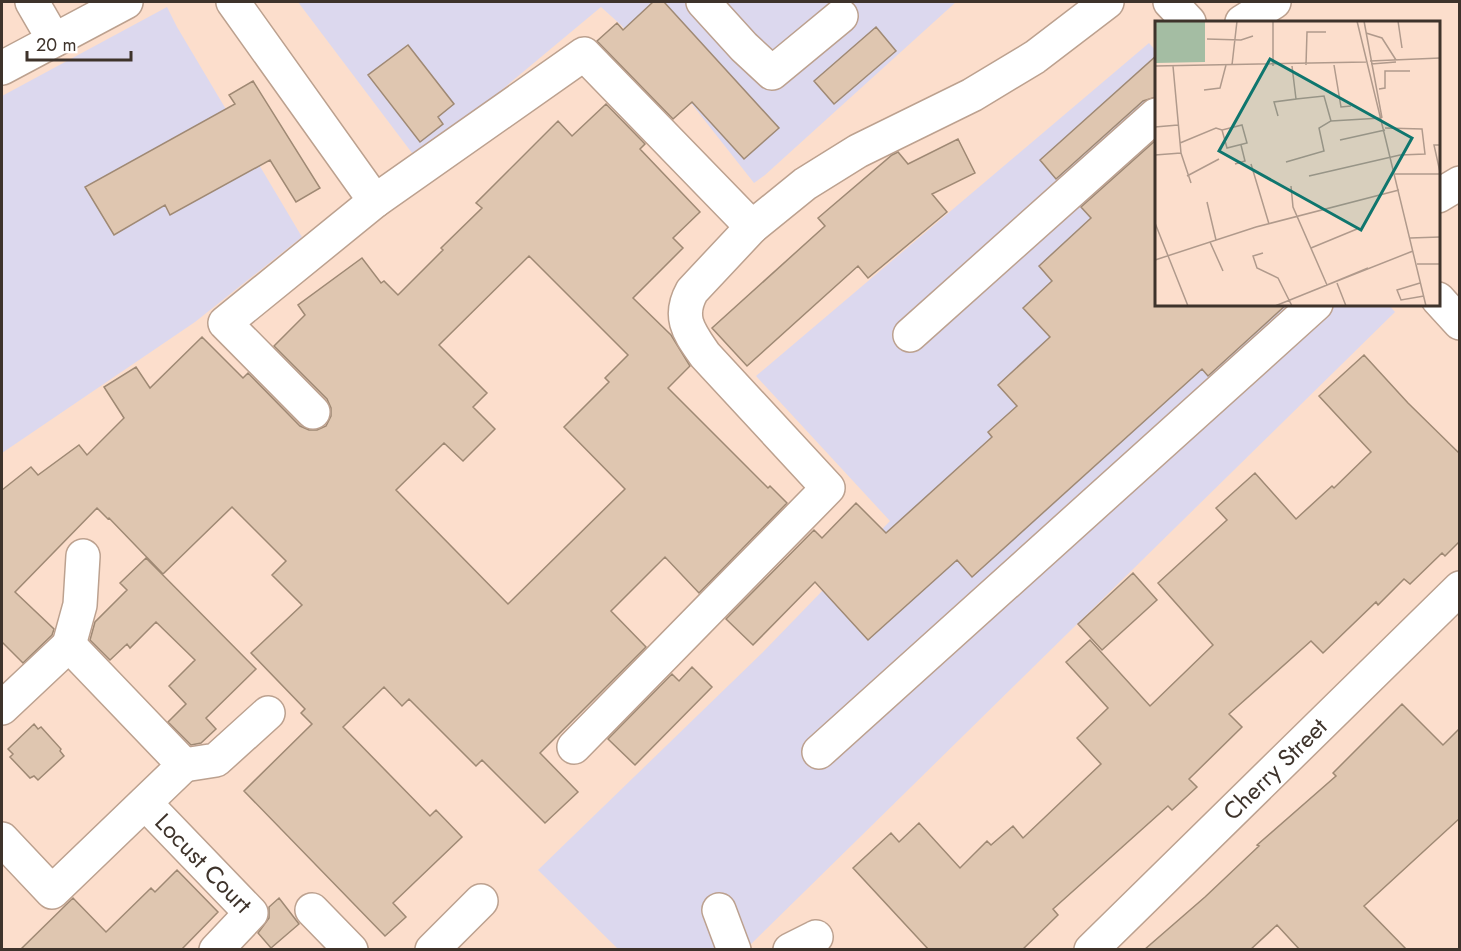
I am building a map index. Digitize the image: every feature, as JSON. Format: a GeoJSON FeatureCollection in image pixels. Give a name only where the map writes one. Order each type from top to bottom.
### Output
{"type":"FeatureCollection","features":[{"type":"Feature","properties":{"kind":"street"},"geometry":{"type":"LineString","coordinates":[[32,2],[54,40]]}},
{"type":"Feature","properties":{"kind":"street"},"geometry":{"type":"LineString","coordinates":[[2,68],[126,2]]}},
{"type":"Feature","properties":{"kind":"street"},"geometry":{"type":"LineString","coordinates":[[233,2],[375,201]]}},
{"type":"Feature","properties":{"kind":"street"},"geometry":{"type":"LineString","coordinates":[[703,2],[744,47],[772,73],[842,16]]}},
{"type":"Feature","properties":{"kind":"street"},"geometry":{"type":"LineString","coordinates":[[574,747],[828,488],[705,355],[689,332],[685,304],[692,291],[752,227],[805,184],[858,151],[972,95],[1035,57],[1107,2]]}},
{"type":"Feature","properties":{"kind":"street"},"geometry":{"type":"LineString","coordinates":[[1170,2],[1188,21]]}},
{"type":"Feature","properties":{"kind":"street"},"geometry":{"type":"LineString","coordinates":[[1244,21],[1274,2]]}},
{"type":"Feature","properties":{"kind":"street"},"geometry":{"type":"LineString","coordinates":[[313,412],[225,323],[375,201],[584,54],[752,227]]}},
{"type":"Feature","properties":{"kind":"street"},"geometry":{"type":"LineString","coordinates":[[910,335],[1155,116]]}},
{"type":"Feature","properties":{"kind":"street"},"geometry":{"type":"LineString","coordinates":[[1440,195],[1460,183]]}},
{"type":"Feature","properties":{"kind":"street"},"geometry":{"type":"LineString","coordinates":[[1440,301],[1460,323]]}},
{"type":"Feature","properties":{"kind":"street"},"geometry":{"type":"LineString","coordinates":[[819,752],[1314,306]]}},
{"type":"Feature","properties":{"kind":"street"},"geometry":{"type":"LineString","coordinates":[[2,708],[69,645],[80,605],[83,556]]}},
{"type":"Feature","properties":{"kind":"street","name":"Cherry Street"},"geometry":{"type":"LineString","coordinates":[[1091,950],[1460,588]]}},
{"type":"Feature","properties":{"kind":"street"},"geometry":{"type":"LineString","coordinates":[[69,645],[184,765]]}},
{"type":"Feature","properties":{"kind":"street"},"geometry":{"type":"LineString","coordinates":[[2,839],[52,892],[184,765],[216,760],[268,712]]}},
{"type":"Feature","properties":{"kind":"street","name":"Locust Court"},"geometry":{"type":"LineString","coordinates":[[145,803],[251,913],[216,950]]}},
{"type":"Feature","properties":{"kind":"street"},"geometry":{"type":"LineString","coordinates":[[432,950],[481,901]]}},
{"type":"Feature","properties":{"kind":"street"},"geometry":{"type":"LineString","coordinates":[[312,910],[351,950]]}},
{"type":"Feature","properties":{"kind":"street"},"geometry":{"type":"LineString","coordinates":[[719,910],[734,950]]}},
{"type":"Feature","properties":{"kind":"shaded area"},"geometry":{"type":"Polygon","coordinates":[[[298,2],[956,2],[754,183],[691,103],[621,25],[601,7],[444,138],[412,153],[298,2]]]}},
{"type":"Feature","properties":{"kind":"shaded area"},"geometry":{"type":"Polygon","coordinates":[[[167,7],[302,237],[195,322],[2,453],[2,96],[167,7]]]}},
{"type":"Feature","properties":{"kind":"shaded area"},"geometry":{"type":"Polygon","coordinates":[[[1149,43],[1155,50],[1155,306],[1390,306],[1395,312],[746,949],[618,949],[538,870],[762,653],[890,521],[756,376],[1149,43]]]}},
{"type":"Feature","properties":{"kind":"building"},"geometry":{"type":"Polygon","coordinates":[[[653,2],[664,2],[779,128],[744,159],[692,102],[673,119],[597,41],[617,23],[623,30],[653,2]]]}},
{"type":"Feature","properties":{"kind":"building"},"geometry":{"type":"Polygon","coordinates":[[[876,27],[896,51],[834,104],[814,81],[876,27]]]}},
{"type":"Feature","properties":{"kind":"building"},"geometry":{"type":"Polygon","coordinates":[[[408,45],[454,104],[438,117],[443,124],[420,142],[368,75],[408,45]]]}},
{"type":"Feature","properties":{"kind":"building"},"geometry":{"type":"Polygon","coordinates":[[[1155,57],[1155,97],[1143,101],[1056,179],[1040,160],[1155,57]]]}},
{"type":"Feature","properties":{"kind":"building"},"geometry":{"type":"Polygon","coordinates":[[[253,81],[320,188],[296,202],[270,160],[170,215],[165,205],[114,235],[85,187],[235,104],[229,95],[253,81]]]}},
{"type":"Feature","properties":{"kind":"building"},"geometry":{"type":"Polygon","coordinates":[[[606,104],[645,144],[640,149],[700,212],[673,238],[683,248],[633,298],[671,335],[690,366],[668,388],[768,488],[770,486],[787,503],[699,593],[665,557],[611,611],[646,647],[540,753],[578,792],[545,823],[482,760],[476,766],[409,699],[402,706],[384,687],[343,727],[430,816],[436,810],[462,837],[393,903],[406,917],[385,936],[244,791],[312,724],[301,713],[305,709],[251,653],[302,605],[272,575],[286,561],[232,507],[163,574],[97,508],[15,592],[54,629],[52,635],[23,663],[2,642],[2,490],[31,467],[38,475],[79,445],[87,455],[124,418],[104,387],[136,367],[150,388],[202,337],[243,378],[248,373],[300,426],[309,430],[317,430],[326,426],[331,416],[331,408],[327,399],[274,346],[305,315],[298,305],[362,258],[381,283],[384,281],[398,295],[482,208],[476,203],[558,121],[572,136],[606,104]],[[529,256],[439,345],[487,393],[473,407],[495,429],[463,461],[444,443],[396,490],[508,604],[625,489],[564,427],[609,382],[605,378],[628,355],[529,256]]]}},
{"type":"Feature","properties":{"kind":"building"},"geometry":{"type":"Polygon","coordinates":[[[958,139],[975,173],[932,194],[947,212],[868,278],[858,266],[747,366],[712,328],[825,226],[818,218],[892,155],[898,152],[908,164],[958,139]]]}},
{"type":"Feature","properties":{"kind":"building"},"geometry":{"type":"Polygon","coordinates":[[[1155,141],[1155,306],[1285,306],[1208,376],[1202,369],[972,577],[957,560],[868,640],[815,582],[753,645],[726,619],[814,530],[822,538],[856,503],[886,533],[992,437],[988,432],[1017,406],[998,385],[1050,337],[1023,308],[1052,281],[1039,266],[1091,218],[1081,207],[1155,141]]]}},
{"type":"Feature","properties":{"kind":"building"},"geometry":{"type":"Polygon","coordinates":[[[1364,355],[1408,403],[1460,454],[1460,541],[1445,556],[1442,553],[1410,584],[1404,579],[1378,605],[1376,602],[1323,653],[1311,641],[1229,714],[1242,727],[1189,779],[1197,787],[1172,810],[1168,806],[1053,909],[1058,915],[1022,950],[929,950],[853,868],[891,833],[899,842],[919,823],[960,868],[987,841],[991,845],[1013,826],[1023,838],[1101,764],[1077,738],[1108,708],[1066,662],[1090,640],[1150,706],[1213,645],[1158,583],[1227,520],[1216,508],[1255,473],[1296,519],[1332,486],[1334,488],[1371,452],[1319,396],[1364,355]]]}},
{"type":"Feature","properties":{"kind":"building"},"geometry":{"type":"Polygon","coordinates":[[[146,558],[256,669],[206,718],[216,729],[201,743],[191,745],[168,722],[186,704],[169,686],[195,660],[156,622],[130,648],[127,644],[110,660],[90,640],[95,622],[127,590],[120,583],[146,558]]]}},
{"type":"Feature","properties":{"kind":"building"},"geometry":{"type":"Polygon","coordinates":[[[1133,573],[1157,600],[1102,650],[1078,624],[1133,573]]]}},
{"type":"Feature","properties":{"kind":"building"},"geometry":{"type":"Polygon","coordinates":[[[692,667],[712,687],[635,765],[608,739],[672,674],[679,681],[692,667]]]}},
{"type":"Feature","properties":{"kind":"building"},"geometry":{"type":"Polygon","coordinates":[[[1402,704],[1443,745],[1460,728],[1460,818],[1364,906],[1407,950],[1300,950],[1277,925],[1250,950],[1144,950],[1205,897],[1259,846],[1257,845],[1336,776],[1333,773],[1402,704]]]}},
{"type":"Feature","properties":{"kind":"building"},"geometry":{"type":"Polygon","coordinates":[[[34,724],[38,729],[41,727],[61,749],[64,756],[38,780],[34,776],[30,778],[10,757],[13,754],[8,749],[34,724]]]}},
{"type":"Feature","properties":{"kind":"building"},"geometry":{"type":"Polygon","coordinates":[[[177,870],[218,912],[181,950],[20,950],[73,898],[106,932],[151,888],[155,892],[177,870]]]}},
{"type":"Feature","properties":{"kind":"building"},"geometry":{"type":"Polygon","coordinates":[[[279,898],[299,924],[271,948],[258,933],[269,918],[269,907],[279,898]]]}}]}
